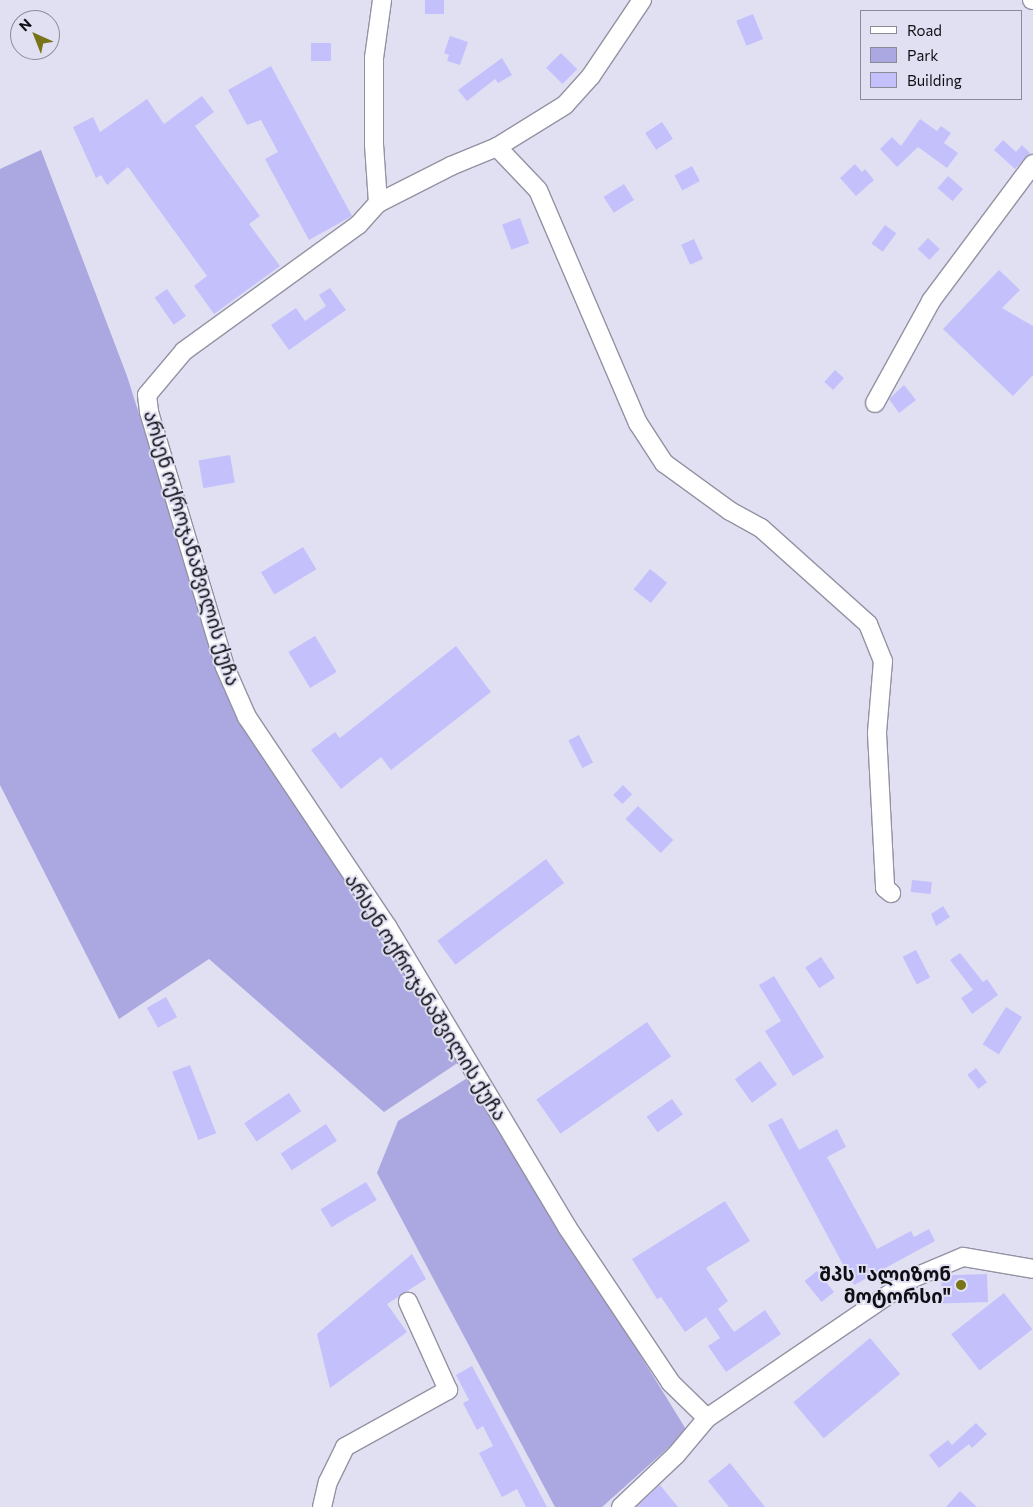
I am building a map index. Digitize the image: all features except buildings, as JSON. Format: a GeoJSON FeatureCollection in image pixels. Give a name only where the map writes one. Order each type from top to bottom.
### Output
{"type":"FeatureCollection","features":[{"type":"Feature","properties":{"kind":"street"},"geometry":{"type":"LineString","coordinates":[[382,0],[374,58],[374,145],[378,203],[451,166],[497,147],[565,105],[591,76],[642,0]]}},
{"type":"Feature","properties":{"kind":"street"},"geometry":{"type":"LineString","coordinates":[[497,147],[538,190],[638,423],[664,463],[730,511],[761,528],[868,624],[883,661],[877,733],[885,888],[891,893]]}},
{"type":"Feature","properties":{"kind":"street"},"geometry":{"type":"LineString","coordinates":[[875,403],[931,301],[1033,164]]}},
{"type":"Feature","properties":{"kind":"street","name":"არსენ ოქროჯანაშვილის ქუჩა"},"geometry":{"type":"LineString","coordinates":[[378,203],[358,225],[184,351],[147,395],[149,412],[225,666],[247,717],[387,926],[567,1227],[671,1383],[707,1418]]}},
{"type":"Feature","properties":{"kind":"street"},"geometry":{"type":"LineString","coordinates":[[621,1507],[676,1456],[707,1418],[913,1278],[963,1257],[1033,1269]]}},
{"type":"Feature","properties":{"kind":"street"},"geometry":{"type":"LineString","coordinates":[[322,1507],[328,1482],[345,1447],[448,1390],[408,1302]]}},
{"type":"Feature","properties":{"kind":"green space"},"geometry":{"type":"Polygon","coordinates":[[[41,150],[127,376],[234,713],[465,1058],[384,1112],[209,959],[119,1019],[0,785],[0,169],[41,150]]]}},
{"type":"Feature","properties":{"kind":"green space"},"geometry":{"type":"Polygon","coordinates":[[[469,1077],[687,1431],[602,1507],[555,1507],[377,1173],[398,1121],[469,1077]]]}},
{"type":"Feature","properties":{"kind":"place","name":"შპს \"ალიზონ მოტორსი\""},"geometry":{"type":"Point","coordinates":[961,1285]}}]}
